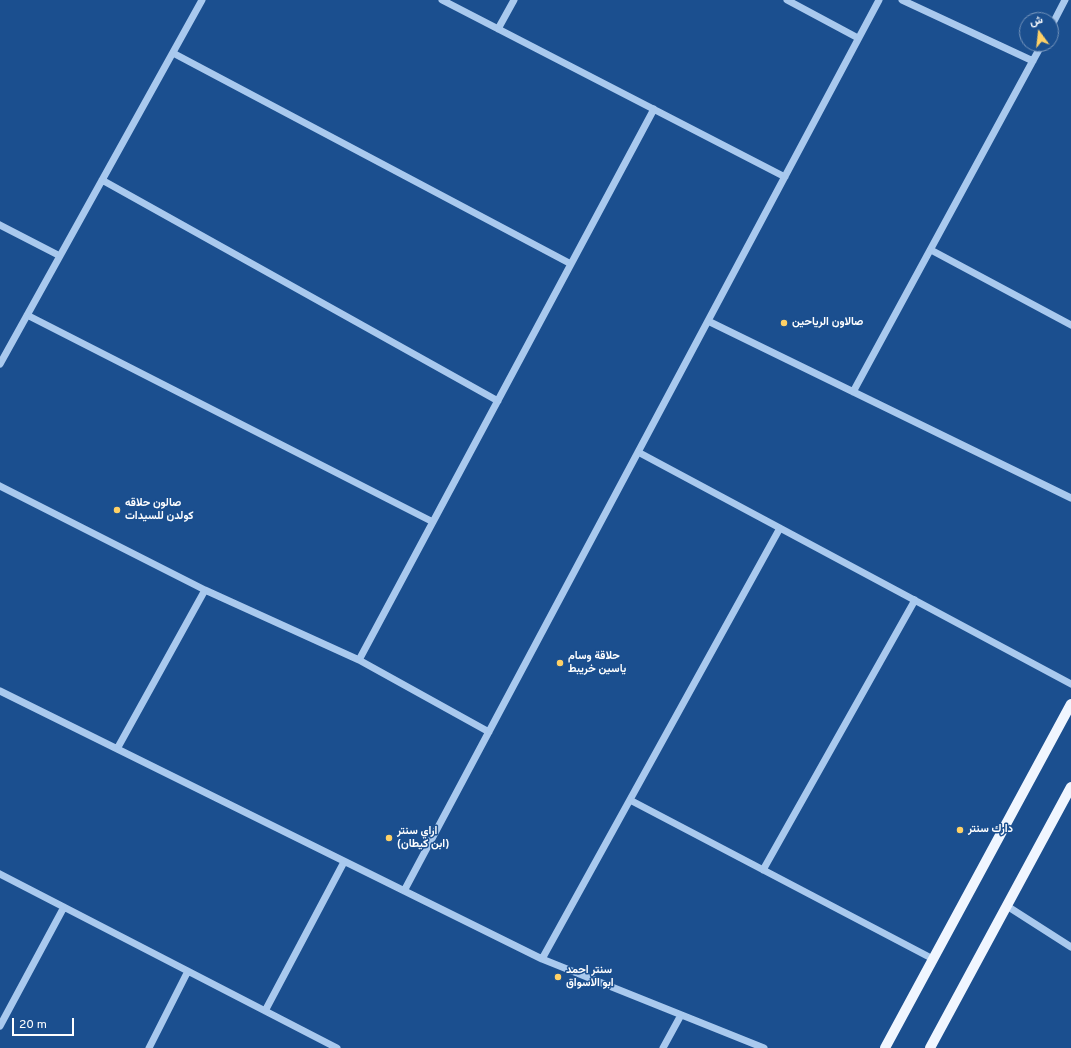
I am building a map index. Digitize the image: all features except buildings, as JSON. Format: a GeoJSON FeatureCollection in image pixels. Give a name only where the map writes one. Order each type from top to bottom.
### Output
{"type":"FeatureCollection","features":[{"type":"Feature","properties":{"kind":"main road"},"geometry":{"type":"LineString","coordinates":[[885,1048],[1071,704]]}},
{"type":"Feature","properties":{"kind":"main road"},"geometry":{"type":"LineString","coordinates":[[930,1048],[1071,787]]}},
{"type":"Feature","properties":{"kind":"street"},"geometry":{"type":"LineString","coordinates":[[0,364],[202,0]]}},
{"type":"Feature","properties":{"kind":"street"},"geometry":{"type":"LineString","coordinates":[[442,0],[785,177]]}},
{"type":"Feature","properties":{"kind":"street"},"geometry":{"type":"LineString","coordinates":[[498,29],[514,0]]}},
{"type":"Feature","properties":{"kind":"street"},"geometry":{"type":"LineString","coordinates":[[787,0],[858,38]]}},
{"type":"Feature","properties":{"kind":"street"},"geometry":{"type":"LineString","coordinates":[[404,891],[879,0]]}},
{"type":"Feature","properties":{"kind":"street"},"geometry":{"type":"LineString","coordinates":[[902,0],[1032,61]]}},
{"type":"Feature","properties":{"kind":"street"},"geometry":{"type":"LineString","coordinates":[[1059,13],[1066,0]]}},
{"type":"Feature","properties":{"kind":"street"},"geometry":{"type":"LineString","coordinates":[[173,52],[571,264]]}},
{"type":"Feature","properties":{"kind":"street"},"geometry":{"type":"LineString","coordinates":[[853,392],[1037,52]]}},
{"type":"Feature","properties":{"kind":"street"},"geometry":{"type":"LineString","coordinates":[[359,660],[654,109]]}},
{"type":"Feature","properties":{"kind":"street"},"geometry":{"type":"LineString","coordinates":[[102,180],[498,401]]}},
{"type":"Feature","properties":{"kind":"street"},"geometry":{"type":"LineString","coordinates":[[0,225],[60,256]]}},
{"type":"Feature","properties":{"kind":"street"},"geometry":{"type":"LineString","coordinates":[[931,250],[1070,322]]}},
{"type":"Feature","properties":{"kind":"street"},"geometry":{"type":"LineString","coordinates":[[27,315],[433,522]]}},
{"type":"Feature","properties":{"kind":"street"},"geometry":{"type":"LineString","coordinates":[[708,321],[1071,498]]}},
{"type":"Feature","properties":{"kind":"street"},"geometry":{"type":"LineString","coordinates":[[638,452],[1071,684]]}},
{"type":"Feature","properties":{"kind":"street"},"geometry":{"type":"LineString","coordinates":[[0,486],[205,590],[359,660],[489,732]]}},
{"type":"Feature","properties":{"kind":"street"},"geometry":{"type":"LineString","coordinates":[[542,959],[780,528]]}},
{"type":"Feature","properties":{"kind":"street"},"geometry":{"type":"LineString","coordinates":[[117,749],[205,590]]}},
{"type":"Feature","properties":{"kind":"street"},"geometry":{"type":"LineString","coordinates":[[763,870],[915,600]]}},
{"type":"Feature","properties":{"kind":"street"},"geometry":{"type":"LineString","coordinates":[[0,691],[542,959],[764,1048]]}},
{"type":"Feature","properties":{"kind":"street"},"geometry":{"type":"LineString","coordinates":[[630,800],[933,959]]}},
{"type":"Feature","properties":{"kind":"street"},"geometry":{"type":"LineString","coordinates":[[266,1011],[344,862]]}},
{"type":"Feature","properties":{"kind":"street"},"geometry":{"type":"LineString","coordinates":[[0,874],[337,1048]]}},
{"type":"Feature","properties":{"kind":"street"},"geometry":{"type":"LineString","coordinates":[[1007,906],[1071,946]]}},
{"type":"Feature","properties":{"kind":"street"},"geometry":{"type":"LineString","coordinates":[[0,1026],[64,907]]}},
{"type":"Feature","properties":{"kind":"street"},"geometry":{"type":"LineString","coordinates":[[149,1048],[188,971]]}},
{"type":"Feature","properties":{"kind":"street"},"geometry":{"type":"LineString","coordinates":[[663,1048],[681,1015]]}},
{"type":"Feature","properties":{"kind":"place","name":"صالاون الرياحين"},"geometry":{"type":"Point","coordinates":[784,323]}},
{"type":"Feature","properties":{"kind":"place","name":"صالون حلاقه كولدن للسيدات"},"geometry":{"type":"Point","coordinates":[117,510]}},
{"type":"Feature","properties":{"kind":"place","name":"حلاقة وسام ياسين خريبط"},"geometry":{"type":"Point","coordinates":[560,663]}},
{"type":"Feature","properties":{"kind":"place","name":"دارك سنتر"},"geometry":{"type":"Point","coordinates":[960,830]}},
{"type":"Feature","properties":{"kind":"place","name":"اراي سنتر (ابن كيطان)"},"geometry":{"type":"Point","coordinates":[389,838]}},
{"type":"Feature","properties":{"kind":"place","name":"سنتر احمد ابو الاسواق"},"geometry":{"type":"Point","coordinates":[558,977]}}]}
